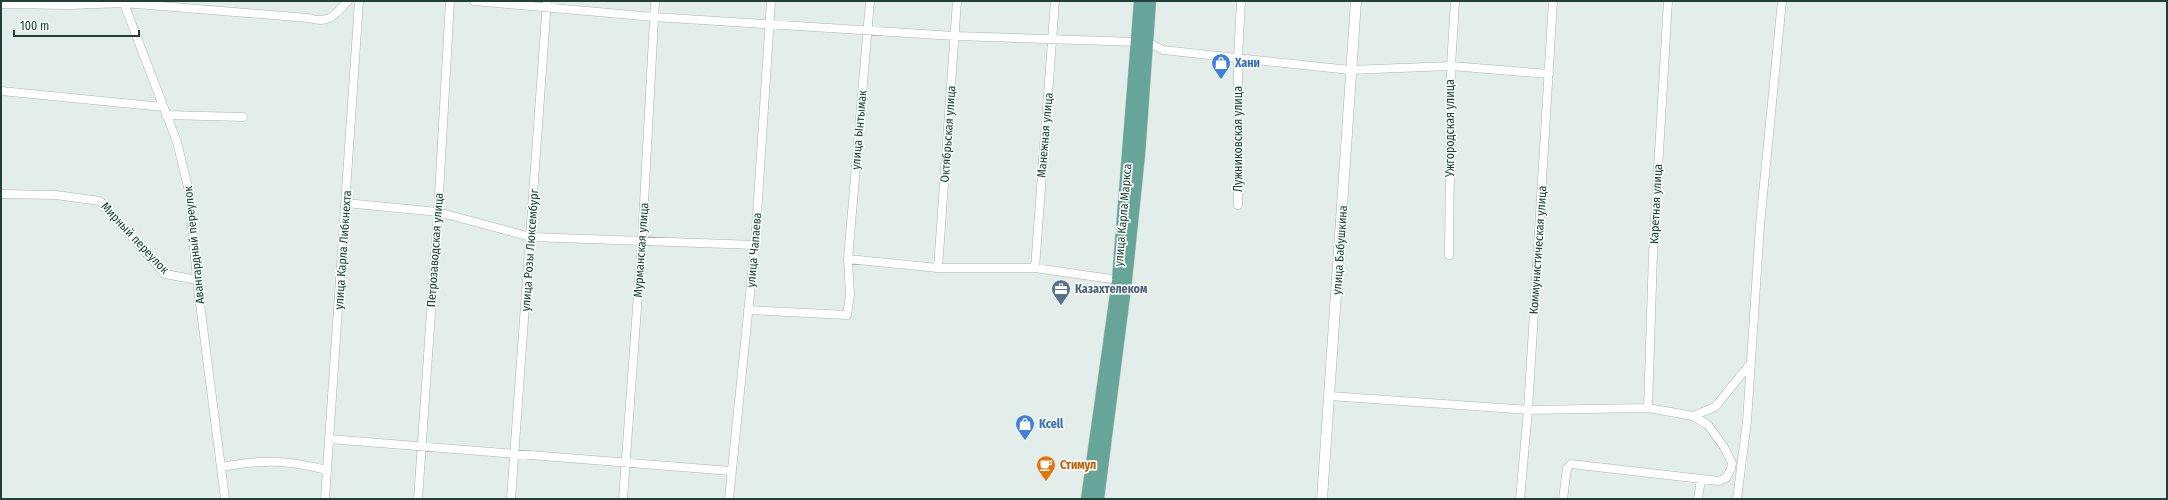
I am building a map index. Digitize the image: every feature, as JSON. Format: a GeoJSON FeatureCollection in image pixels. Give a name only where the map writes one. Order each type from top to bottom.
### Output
{"type":"FeatureCollection","features":[{"type":"Feature","properties":{"kind":"main road","name":"улица Карла Маркса"},"geometry":{"type":"LineString","coordinates":[[1098,499],[1126,280],[1139,155],[1142,42],[1140,1]]}},
{"type":"Feature","properties":{"kind":"main road","name":"улица Карла Маркса"},"geometry":{"type":"LineString","coordinates":[[1087,499],[1118,280],[1142,42],[1150,1]]}},
{"type":"Feature","properties":{"kind":"street"},"geometry":{"type":"LineString","coordinates":[[1,4],[70,5],[123,2],[308,18],[321,21],[334,16],[348,1]]}},
{"type":"Feature","properties":{"kind":"street","name":"улица Карла Либкнехта"},"geometry":{"type":"LineString","coordinates":[[325,499],[359,1]]}},
{"type":"Feature","properties":{"kind":"street","name":"Петрозаводская улица"},"geometry":{"type":"LineString","coordinates":[[418,499],[438,212],[450,1]]}},
{"type":"Feature","properties":{"kind":"street"},"geometry":{"type":"LineString","coordinates":[[474,1],[547,5],[654,17],[770,23],[955,36],[1142,42],[1163,50],[1350,70],[1451,66],[1549,74]]}},
{"type":"Feature","properties":{"kind":"street","name":"Мурманская улица"},"geometry":{"type":"LineString","coordinates":[[623,499],[642,240],[655,1]]}},
{"type":"Feature","properties":{"kind":"street","name":"улица Чапаева"},"geometry":{"type":"LineString","coordinates":[[729,499],[730,471],[755,246],[771,1]]}},
{"type":"Feature","properties":{"kind":"street","name":"улица Ынтымак"},"geometry":{"type":"LineString","coordinates":[[748,310],[847,315],[850,295],[848,259],[870,1]]}},
{"type":"Feature","properties":{"kind":"street","name":"Октябрьская улица"},"geometry":{"type":"LineString","coordinates":[[938,268],[957,1]]}},
{"type":"Feature","properties":{"kind":"street","name":"Манежная улица"},"geometry":{"type":"LineString","coordinates":[[1035,268],[1055,1]]}},
{"type":"Feature","properties":{"kind":"street","name":"Лужниковская улица"},"geometry":{"type":"LineString","coordinates":[[1238,205],[1238,58],[1241,1]]}},
{"type":"Feature","properties":{"kind":"street","name":"улица Бабушкина"},"geometry":{"type":"LineString","coordinates":[[1322,499],[1330,396],[1350,70],[1356,1]]}},
{"type":"Feature","properties":{"kind":"street","name":"Ужгородская улица"},"geometry":{"type":"LineString","coordinates":[[1449,255],[1451,66],[1455,1]]}},
{"type":"Feature","properties":{"kind":"street","name":"Коммунистическая улица"},"geometry":{"type":"LineString","coordinates":[[1520,499],[1528,410],[1553,1]]}},
{"type":"Feature","properties":{"kind":"street","name":"Каретная улица"},"geometry":{"type":"LineString","coordinates":[[1648,408],[1653,253],[1668,1]]}},
{"type":"Feature","properties":{"kind":"street"},"geometry":{"type":"LineString","coordinates":[[1737,499],[1747,421],[1760,225],[1782,1]]}},
{"type":"Feature","properties":{"kind":"street","name":"Авангардный переулок"},"geometry":{"type":"LineString","coordinates":[[123,2],[177,142],[189,191],[197,280],[225,499]]}},
{"type":"Feature","properties":{"kind":"street","name":"улица Розы Люксембург"},"geometry":{"type":"LineString","coordinates":[[511,499],[547,5]]}},
{"type":"Feature","properties":{"kind":"street"},"geometry":{"type":"LineString","coordinates":[[1,91],[163,107]]}},
{"type":"Feature","properties":{"kind":"street"},"geometry":{"type":"LineString","coordinates":[[166,115],[243,117]]}},
{"type":"Feature","properties":{"kind":"street","name":"Мирный переулок"},"geometry":{"type":"LineString","coordinates":[[1,194],[56,195],[100,201],[165,274],[197,280]]}},
{"type":"Feature","properties":{"kind":"street"},"geometry":{"type":"LineString","coordinates":[[346,203],[438,212],[531,237],[642,240],[755,246]]}},
{"type":"Feature","properties":{"kind":"street"},"geometry":{"type":"LineString","coordinates":[[848,259],[938,268],[1035,268],[1118,280]]}},
{"type":"Feature","properties":{"kind":"street"},"geometry":{"type":"LineString","coordinates":[[1693,416],[1715,407],[1750,364]]}},
{"type":"Feature","properties":{"kind":"street"},"geometry":{"type":"LineString","coordinates":[[1330,396],[1528,410],[1648,408],[1693,416],[1703,420],[1712,430],[1732,463],[1731,469],[1726,478],[1719,481],[1570,464],[1567,468],[1563,499]]}},
{"type":"Feature","properties":{"kind":"street"},"geometry":{"type":"LineString","coordinates":[[329,439],[730,471]]}},
{"type":"Feature","properties":{"kind":"street"},"geometry":{"type":"LineString","coordinates":[[222,467],[270,460],[298,463],[327,470]]}},
{"type":"Feature","properties":{"kind":"street"},"geometry":{"type":"LineString","coordinates":[[1731,469],[1740,471]]}},
{"type":"Feature","properties":{"kind":"street"},"geometry":{"type":"LineString","coordinates":[[1698,499],[1701,479]]}},
{"type":"Feature","properties":{"kind":"place","name":"Хани"},"geometry":{"type":"Point","coordinates":[1221,80]}},
{"type":"Feature","properties":{"kind":"place","name":"Казахтелеком"},"geometry":{"type":"Point","coordinates":[1061,306]}},
{"type":"Feature","properties":{"kind":"place","name":"Kcell"},"geometry":{"type":"Point","coordinates":[1025,441]}},
{"type":"Feature","properties":{"kind":"place","name":"Стимул"},"geometry":{"type":"Point","coordinates":[1046,482]}}]}
